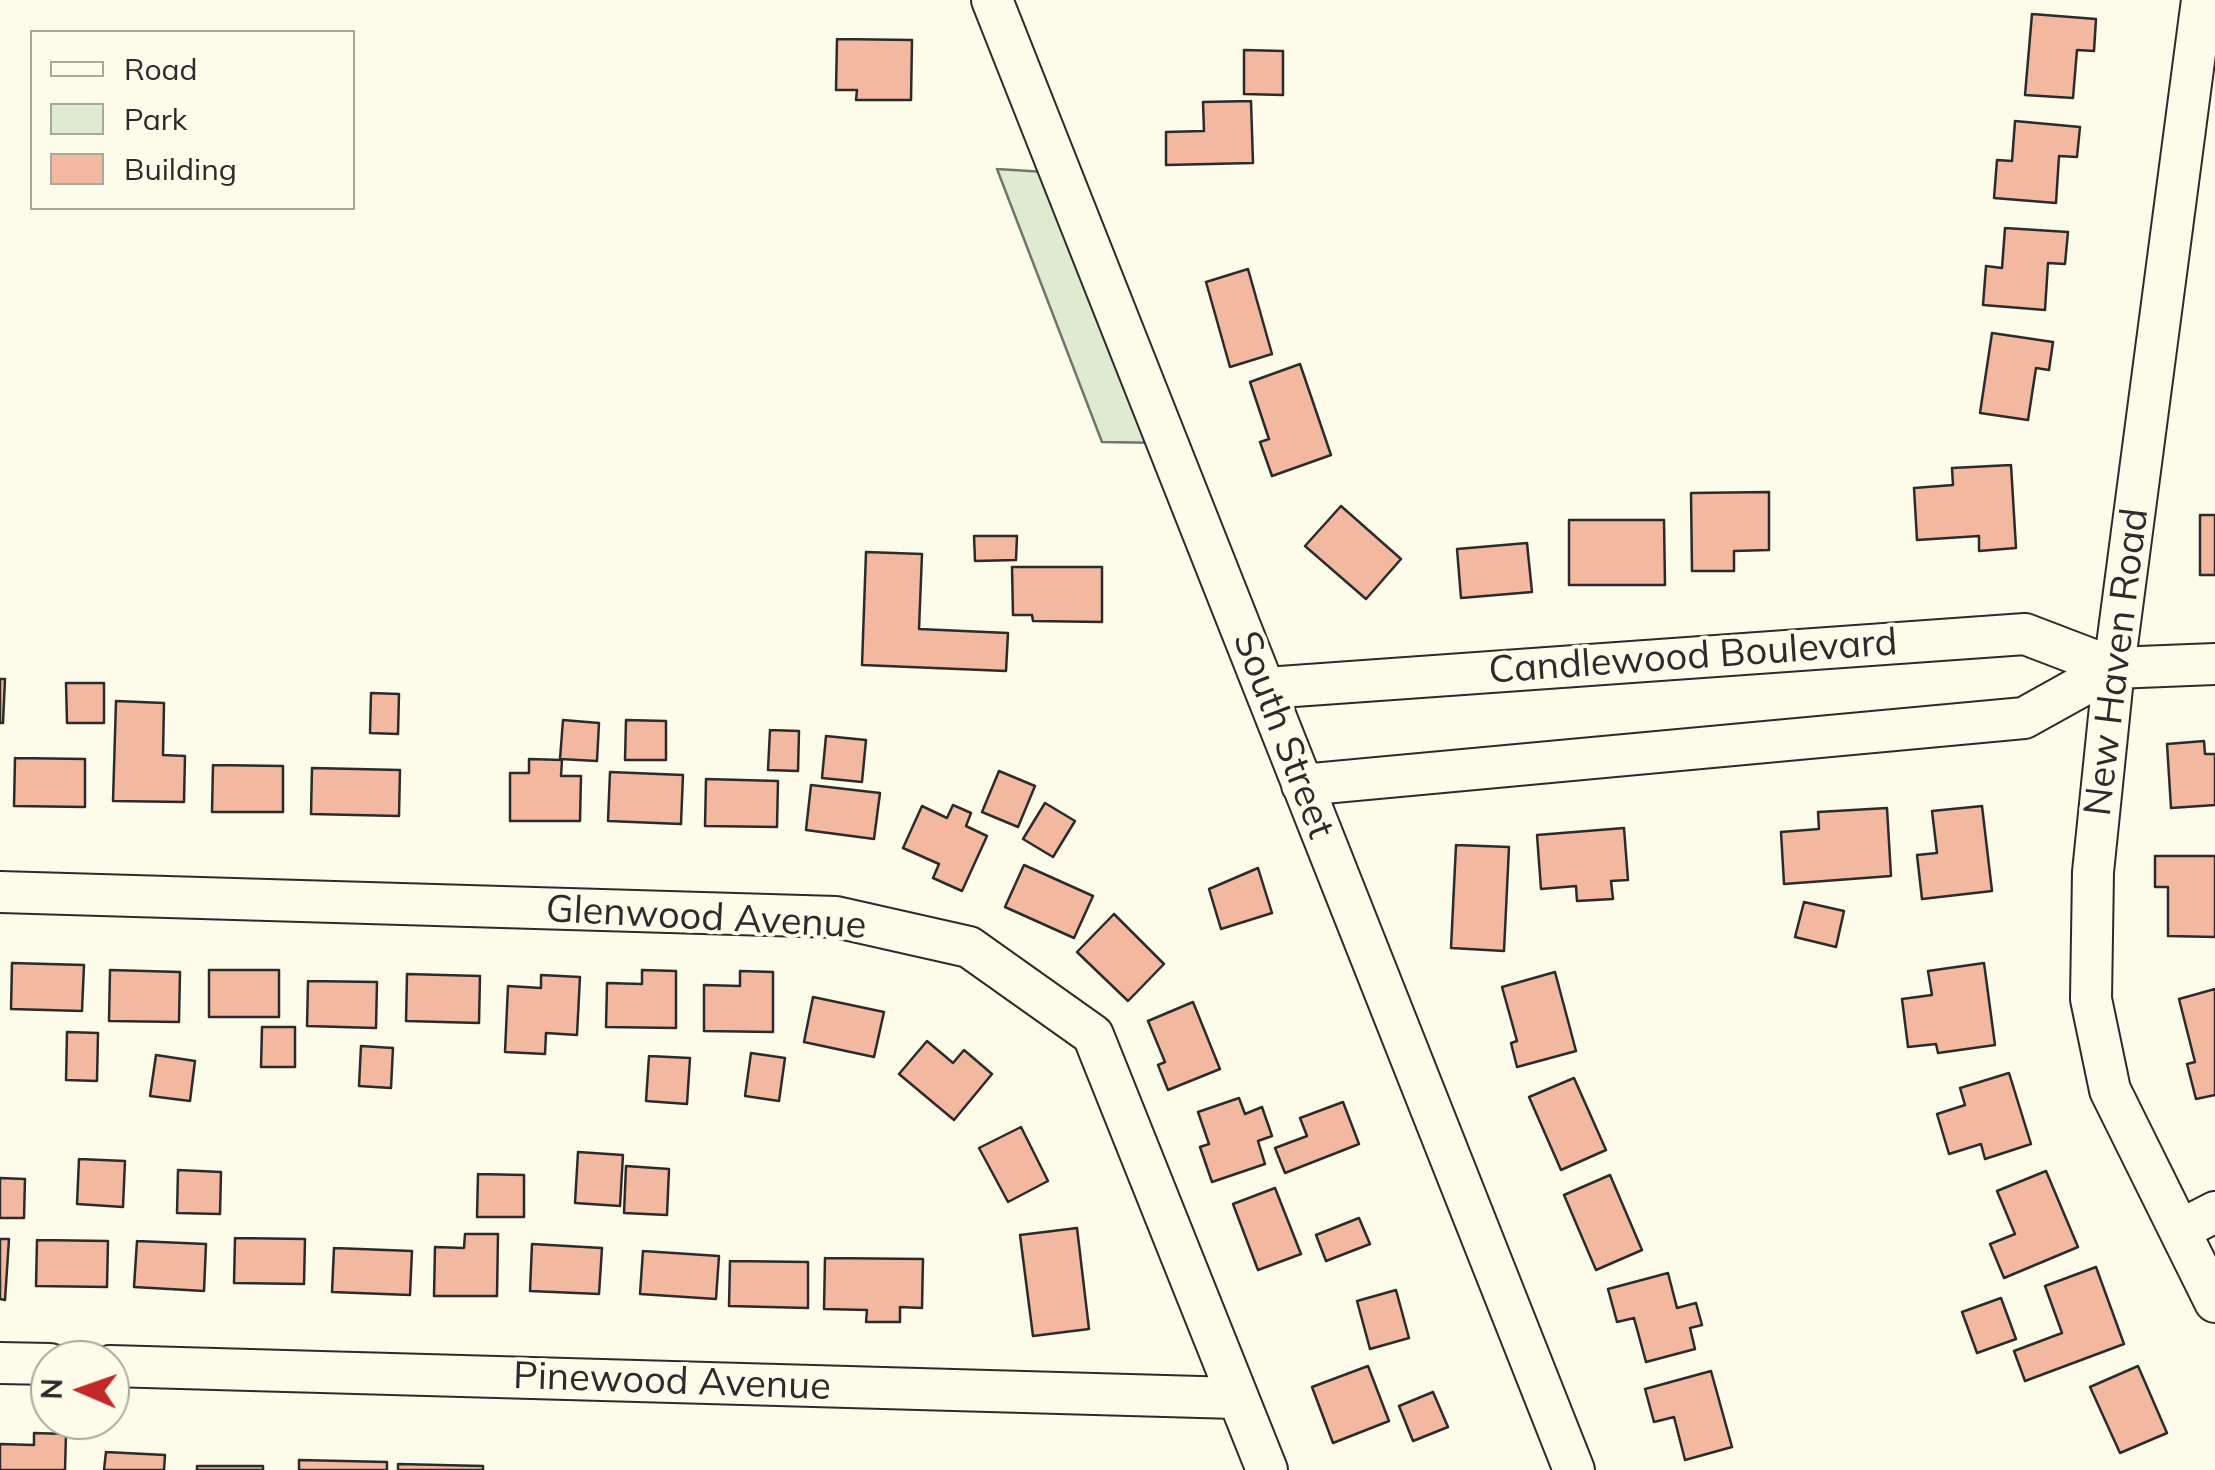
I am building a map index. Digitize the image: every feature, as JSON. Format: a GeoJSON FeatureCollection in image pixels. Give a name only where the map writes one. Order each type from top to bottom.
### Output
{"type":"FeatureCollection","features":[{"type":"Feature","properties":{"kind":"street","name":"South Street"},"geometry":{"type":"LineString","coordinates":[[992,0],[1574,1470]]}},
{"type":"Feature","properties":{"kind":"street","name":"New Haven Road"},"geometry":{"type":"LineString","coordinates":[[2202,0],[2114,668],[2093,872],[2092,998],[2110,1090],[2198,1221],[2215,1302]]}},
{"type":"Feature","properties":{"kind":"street","name":"Candlewood Boulevard"},"geometry":{"type":"LineString","coordinates":[[1266,688],[2024,634],[2114,668],[2215,664]]}},
{"type":"Feature","properties":{"kind":"street","name":"Candlewood Boulevard"},"geometry":{"type":"LineString","coordinates":[[1302,786],[2024,718],[2114,668]]}},
{"type":"Feature","properties":{"kind":"street","name":"Glenwood Avenue"},"geometry":{"type":"LineString","coordinates":[[0,892],[836,917],[969,947],[1092,1036],[1267,1470]]}},
{"type":"Feature","properties":{"kind":"street"},"geometry":{"type":"LineString","coordinates":[[0,1363],[30,1364]]}},
{"type":"Feature","properties":{"kind":"street","name":"Pinewood Avenue"},"geometry":{"type":"LineString","coordinates":[[130,1367],[1235,1398]]}},
{"type":"Feature","properties":{"kind":"green space"},"geometry":{"type":"Polygon","coordinates":[[[997,169],[1061,173],[1168,443],[1102,442],[997,169]]]}},
{"type":"Feature","properties":{"kind":"building"},"geometry":{"type":"Polygon","coordinates":[[[2032,14],[2096,19],[2094,51],[2077,50],[2073,98],[2025,95],[2032,14]]]}},
{"type":"Feature","properties":{"kind":"building"},"geometry":{"type":"Polygon","coordinates":[[[837,39],[912,40],[911,100],[856,100],[857,90],[836,90],[837,39]]]}},
{"type":"Feature","properties":{"kind":"building"},"geometry":{"type":"Polygon","coordinates":[[[1244,50],[1283,51],[1283,95],[1244,94],[1244,50]]]}},
{"type":"Feature","properties":{"kind":"building"},"geometry":{"type":"Polygon","coordinates":[[[1251,101],[1253,163],[1166,165],[1166,132],[1204,131],[1203,102],[1251,101]]]}},
{"type":"Feature","properties":{"kind":"building"},"geometry":{"type":"Polygon","coordinates":[[[2015,121],[2080,127],[2077,157],[2059,156],[2056,203],[1994,198],[1997,160],[2012,161],[2015,121]]]}},
{"type":"Feature","properties":{"kind":"building"},"geometry":{"type":"Polygon","coordinates":[[[2005,228],[2068,232],[2065,264],[2048,263],[2045,310],[1983,305],[1986,266],[2002,268],[2005,228]]]}},
{"type":"Feature","properties":{"kind":"building"},"geometry":{"type":"Polygon","coordinates":[[[1248,269],[1272,354],[1230,367],[1206,282],[1248,269]]]}},
{"type":"Feature","properties":{"kind":"building"},"geometry":{"type":"Polygon","coordinates":[[[1992,333],[2053,342],[2049,370],[2036,368],[2028,420],[1980,413],[1992,333]]]}},
{"type":"Feature","properties":{"kind":"building"},"geometry":{"type":"Polygon","coordinates":[[[1300,364],[1331,455],[1272,476],[1260,442],[1269,439],[1250,382],[1300,364]]]}},
{"type":"Feature","properties":{"kind":"building"},"geometry":{"type":"Polygon","coordinates":[[[2011,465],[2016,548],[1979,551],[1979,536],[1917,540],[1914,488],[1953,485],[1952,468],[2011,465]]]}},
{"type":"Feature","properties":{"kind":"building"},"geometry":{"type":"Polygon","coordinates":[[[1769,492],[1769,550],[1734,551],[1734,571],[1692,571],[1691,493],[1769,492]]]}},
{"type":"Feature","properties":{"kind":"building"},"geometry":{"type":"Polygon","coordinates":[[[1341,506],[1401,559],[1366,599],[1305,546],[1341,506]]]}},
{"type":"Feature","properties":{"kind":"building"},"geometry":{"type":"Polygon","coordinates":[[[2200,515],[2215,515],[2215,575],[2200,575],[2200,515]]]}},
{"type":"Feature","properties":{"kind":"building"},"geometry":{"type":"Polygon","coordinates":[[[1569,520],[1664,520],[1665,585],[1569,585],[1569,520]]]}},
{"type":"Feature","properties":{"kind":"building"},"geometry":{"type":"Polygon","coordinates":[[[974,536],[1017,536],[1016,560],[975,561],[974,536]]]}},
{"type":"Feature","properties":{"kind":"building"},"geometry":{"type":"Polygon","coordinates":[[[1527,543],[1532,592],[1461,598],[1457,549],[1527,543]]]}},
{"type":"Feature","properties":{"kind":"building"},"geometry":{"type":"Polygon","coordinates":[[[866,552],[922,554],[919,629],[1008,633],[1006,671],[862,665],[866,552]]]}},
{"type":"Feature","properties":{"kind":"building"},"geometry":{"type":"Polygon","coordinates":[[[1012,567],[1102,567],[1102,622],[1033,621],[1032,615],[1013,615],[1012,567]]]}},
{"type":"Feature","properties":{"kind":"building"},"geometry":{"type":"Polygon","coordinates":[[[0,679],[5,679],[3,723],[0,723],[0,679]]]}},
{"type":"Feature","properties":{"kind":"building"},"geometry":{"type":"Polygon","coordinates":[[[66,683],[104,683],[104,723],[67,723],[66,683]]]}},
{"type":"Feature","properties":{"kind":"building"},"geometry":{"type":"Polygon","coordinates":[[[371,693],[399,694],[398,734],[370,733],[371,693]]]}},
{"type":"Feature","properties":{"kind":"building"},"geometry":{"type":"Polygon","coordinates":[[[116,701],[164,703],[163,755],[185,756],[184,802],[113,801],[116,701]]]}},
{"type":"Feature","properties":{"kind":"building"},"geometry":{"type":"Polygon","coordinates":[[[563,720],[599,723],[597,761],[560,759],[563,720]]]}},
{"type":"Feature","properties":{"kind":"building"},"geometry":{"type":"Polygon","coordinates":[[[626,720],[666,721],[666,760],[625,760],[626,720]]]}},
{"type":"Feature","properties":{"kind":"building"},"geometry":{"type":"Polygon","coordinates":[[[770,730],[799,731],[798,771],[768,770],[770,730]]]}},
{"type":"Feature","properties":{"kind":"building"},"geometry":{"type":"Polygon","coordinates":[[[826,736],[866,740],[862,782],[822,778],[826,736]]]}},
{"type":"Feature","properties":{"kind":"building"},"geometry":{"type":"Polygon","coordinates":[[[2204,741],[2205,754],[2215,754],[2215,805],[2171,808],[2167,744],[2204,741]]]}},
{"type":"Feature","properties":{"kind":"building"},"geometry":{"type":"Polygon","coordinates":[[[15,758],[85,759],[85,807],[14,806],[15,758]]]}},
{"type":"Feature","properties":{"kind":"building"},"geometry":{"type":"Polygon","coordinates":[[[529,759],[562,760],[561,776],[581,776],[580,821],[510,821],[510,773],[529,773],[529,759]]]}},
{"type":"Feature","properties":{"kind":"building"},"geometry":{"type":"Polygon","coordinates":[[[213,765],[283,766],[283,812],[212,812],[213,765]]]}},
{"type":"Feature","properties":{"kind":"building"},"geometry":{"type":"Polygon","coordinates":[[[312,768],[400,770],[399,816],[311,814],[312,768]]]}},
{"type":"Feature","properties":{"kind":"building"},"geometry":{"type":"Polygon","coordinates":[[[999,771],[1035,786],[1018,827],[982,812],[999,771]]]}},
{"type":"Feature","properties":{"kind":"building"},"geometry":{"type":"Polygon","coordinates":[[[610,772],[683,775],[681,824],[608,821],[610,772]]]}},
{"type":"Feature","properties":{"kind":"building"},"geometry":{"type":"Polygon","coordinates":[[[706,779],[778,781],[777,827],[705,826],[706,779]]]}},
{"type":"Feature","properties":{"kind":"building"},"geometry":{"type":"Polygon","coordinates":[[[811,785],[880,793],[874,839],[806,830],[811,785]]]}},
{"type":"Feature","properties":{"kind":"building"},"geometry":{"type":"Polygon","coordinates":[[[1045,803],[1075,821],[1053,857],[1023,839],[1045,803]]]}},
{"type":"Feature","properties":{"kind":"building"},"geometry":{"type":"Polygon","coordinates":[[[953,805],[971,813],[966,826],[987,836],[962,891],[933,878],[939,864],[903,848],[922,806],[947,818],[953,805]]]}},
{"type":"Feature","properties":{"kind":"building"},"geometry":{"type":"Polygon","coordinates":[[[1982,806],[1992,891],[1922,899],[1917,855],[1937,853],[1932,811],[1982,806]]]}},
{"type":"Feature","properties":{"kind":"building"},"geometry":{"type":"Polygon","coordinates":[[[1887,808],[1891,876],[1784,884],[1781,832],[1819,829],[1818,812],[1887,808]]]}},
{"type":"Feature","properties":{"kind":"building"},"geometry":{"type":"Polygon","coordinates":[[[1624,828],[1628,880],[1611,881],[1613,899],[1577,901],[1576,886],[1541,889],[1537,835],[1624,828]]]}},
{"type":"Feature","properties":{"kind":"building"},"geometry":{"type":"Polygon","coordinates":[[[1456,845],[1509,847],[1504,951],[1451,948],[1456,845]]]}},
{"type":"Feature","properties":{"kind":"building"},"geometry":{"type":"Polygon","coordinates":[[[2155,856],[2215,856],[2215,937],[2168,936],[2168,887],[2155,887],[2155,856]]]}},
{"type":"Feature","properties":{"kind":"building"},"geometry":{"type":"Polygon","coordinates":[[[1024,865],[1093,896],[1074,938],[1005,907],[1024,865]]]}},
{"type":"Feature","properties":{"kind":"building"},"geometry":{"type":"Polygon","coordinates":[[[1258,868],[1272,913],[1221,929],[1209,889],[1258,868]]]}},
{"type":"Feature","properties":{"kind":"building"},"geometry":{"type":"Polygon","coordinates":[[[1804,902],[1844,911],[1836,947],[1795,937],[1804,902]]]}},
{"type":"Feature","properties":{"kind":"building"},"geometry":{"type":"Polygon","coordinates":[[[1114,914],[1164,964],[1128,1001],[1077,952],[1114,914]]]}},
{"type":"Feature","properties":{"kind":"building"},"geometry":{"type":"Polygon","coordinates":[[[12,963],[84,965],[82,1011],[11,1009],[12,963]]]}},
{"type":"Feature","properties":{"kind":"building"},"geometry":{"type":"Polygon","coordinates":[[[1984,963],[1995,1045],[1938,1053],[1936,1044],[1908,1047],[1902,999],[1932,995],[1928,971],[1984,963]]]}},
{"type":"Feature","properties":{"kind":"building"},"geometry":{"type":"Polygon","coordinates":[[[110,970],[180,972],[179,1022],[109,1021],[110,970]]]}},
{"type":"Feature","properties":{"kind":"building"},"geometry":{"type":"Polygon","coordinates":[[[209,970],[279,970],[279,1017],[209,1017],[209,970]]]}},
{"type":"Feature","properties":{"kind":"building"},"geometry":{"type":"Polygon","coordinates":[[[642,970],[676,971],[676,1028],[606,1027],[607,983],[642,984],[642,970]]]}},
{"type":"Feature","properties":{"kind":"building"},"geometry":{"type":"Polygon","coordinates":[[[740,971],[773,972],[773,1032],[704,1031],[704,985],[740,986],[740,971]]]}},
{"type":"Feature","properties":{"kind":"building"},"geometry":{"type":"Polygon","coordinates":[[[1555,972],[1576,1051],[1517,1067],[1511,1043],[1517,1041],[1502,987],[1555,972]]]}},
{"type":"Feature","properties":{"kind":"building"},"geometry":{"type":"Polygon","coordinates":[[[407,974],[480,976],[479,1023],[406,1021],[407,974]]]}},
{"type":"Feature","properties":{"kind":"building"},"geometry":{"type":"Polygon","coordinates":[[[541,975],[580,977],[577,1035],[546,1033],[545,1054],[505,1052],[508,986],[541,988],[541,975]]]}},
{"type":"Feature","properties":{"kind":"building"},"geometry":{"type":"Polygon","coordinates":[[[308,981],[377,982],[376,1028],[307,1026],[308,981]]]}},
{"type":"Feature","properties":{"kind":"building"},"geometry":{"type":"Polygon","coordinates":[[[2215,989],[2215,1095],[2196,1099],[2187,1064],[2195,1062],[2179,999],[2215,989]]]}},
{"type":"Feature","properties":{"kind":"building"},"geometry":{"type":"Polygon","coordinates":[[[813,997],[884,1012],[874,1057],[804,1042],[813,997]]]}},
{"type":"Feature","properties":{"kind":"building"},"geometry":{"type":"Polygon","coordinates":[[[1193,1002],[1220,1069],[1168,1090],[1158,1065],[1165,1062],[1148,1021],[1193,1002]]]}},
{"type":"Feature","properties":{"kind":"building"},"geometry":{"type":"Polygon","coordinates":[[[262,1027],[295,1027],[295,1067],[261,1067],[262,1027]]]}},
{"type":"Feature","properties":{"kind":"building"},"geometry":{"type":"Polygon","coordinates":[[[67,1032],[98,1033],[97,1081],[66,1080],[67,1032]]]}},
{"type":"Feature","properties":{"kind":"building"},"geometry":{"type":"Polygon","coordinates":[[[927,1041],[953,1063],[964,1050],[992,1074],[954,1120],[899,1074],[927,1041]]]}},
{"type":"Feature","properties":{"kind":"building"},"geometry":{"type":"Polygon","coordinates":[[[361,1046],[393,1048],[391,1088],[359,1086],[361,1046]]]}},
{"type":"Feature","properties":{"kind":"building"},"geometry":{"type":"Polygon","coordinates":[[[751,1053],[785,1058],[779,1101],[745,1096],[751,1053]]]}},
{"type":"Feature","properties":{"kind":"building"},"geometry":{"type":"Polygon","coordinates":[[[156,1055],[195,1061],[190,1101],[150,1096],[156,1055]]]}},
{"type":"Feature","properties":{"kind":"building"},"geometry":{"type":"Polygon","coordinates":[[[649,1056],[690,1058],[687,1104],[646,1101],[649,1056]]]}},
{"type":"Feature","properties":{"kind":"building"},"geometry":{"type":"Polygon","coordinates":[[[2009,1073],[2031,1144],[1985,1159],[1981,1144],[1949,1154],[1937,1114],[1965,1105],[1960,1088],[2009,1073]]]}},
{"type":"Feature","properties":{"kind":"building"},"geometry":{"type":"Polygon","coordinates":[[[1574,1078],[1606,1150],[1561,1170],[1529,1097],[1574,1078]]]}},
{"type":"Feature","properties":{"kind":"building"},"geometry":{"type":"Polygon","coordinates":[[[1239,1098],[1245,1114],[1262,1107],[1272,1136],[1258,1141],[1265,1164],[1212,1182],[1200,1147],[1209,1144],[1198,1112],[1239,1098]]]}},
{"type":"Feature","properties":{"kind":"building"},"geometry":{"type":"Polygon","coordinates":[[[1343,1102],[1359,1144],[1285,1173],[1275,1148],[1307,1136],[1300,1118],[1343,1102]]]}},
{"type":"Feature","properties":{"kind":"building"},"geometry":{"type":"Polygon","coordinates":[[[1021,1127],[1048,1181],[1008,1202],[979,1148],[1021,1127]]]}},
{"type":"Feature","properties":{"kind":"building"},"geometry":{"type":"Polygon","coordinates":[[[578,1152],[623,1155],[620,1206],[575,1203],[578,1152]]]}},
{"type":"Feature","properties":{"kind":"building"},"geometry":{"type":"Polygon","coordinates":[[[79,1159],[125,1161],[123,1207],[77,1204],[79,1159]]]}},
{"type":"Feature","properties":{"kind":"building"},"geometry":{"type":"Polygon","coordinates":[[[626,1166],[669,1169],[667,1215],[624,1213],[626,1166]]]}},
{"type":"Feature","properties":{"kind":"building"},"geometry":{"type":"Polygon","coordinates":[[[178,1170],[221,1172],[220,1214],[177,1213],[178,1170]]]}},
{"type":"Feature","properties":{"kind":"building"},"geometry":{"type":"Polygon","coordinates":[[[2046,1171],[2078,1247],[2004,1278],[1990,1244],[2015,1234],[1997,1191],[2046,1171]]]}},
{"type":"Feature","properties":{"kind":"building"},"geometry":{"type":"Polygon","coordinates":[[[478,1174],[524,1175],[524,1217],[477,1217],[478,1174]]]}},
{"type":"Feature","properties":{"kind":"building"},"geometry":{"type":"Polygon","coordinates":[[[1610,1175],[1642,1250],[1596,1270],[1564,1195],[1610,1175]]]}},
{"type":"Feature","properties":{"kind":"building"},"geometry":{"type":"Polygon","coordinates":[[[0,1178],[25,1179],[24,1218],[0,1218],[0,1178]]]}},
{"type":"Feature","properties":{"kind":"building"},"geometry":{"type":"Polygon","coordinates":[[[1275,1188],[1301,1254],[1258,1270],[1233,1204],[1275,1188]]]}},
{"type":"Feature","properties":{"kind":"building"},"geometry":{"type":"Polygon","coordinates":[[[1359,1218],[1370,1244],[1326,1261],[1316,1235],[1359,1218]]]}},
{"type":"Feature","properties":{"kind":"building"},"geometry":{"type":"Polygon","coordinates":[[[1077,1228],[1089,1329],[1033,1336],[1020,1235],[1077,1228]]]}},
{"type":"Feature","properties":{"kind":"building"},"geometry":{"type":"Polygon","coordinates":[[[465,1234],[498,1234],[497,1296],[434,1296],[435,1247],[464,1248],[465,1234]]]}},
{"type":"Feature","properties":{"kind":"building"},"geometry":{"type":"Polygon","coordinates":[[[235,1238],[305,1239],[304,1284],[234,1283],[235,1238]]]}},
{"type":"Feature","properties":{"kind":"building"},"geometry":{"type":"Polygon","coordinates":[[[0,1239],[9,1239],[5,1300],[0,1299],[0,1239]]]}},
{"type":"Feature","properties":{"kind":"building"},"geometry":{"type":"Polygon","coordinates":[[[37,1240],[108,1241],[107,1287],[36,1286],[37,1240]]]}},
{"type":"Feature","properties":{"kind":"building"},"geometry":{"type":"Polygon","coordinates":[[[137,1241],[206,1244],[204,1291],[134,1287],[137,1241]]]}},
{"type":"Feature","properties":{"kind":"building"},"geometry":{"type":"Polygon","coordinates":[[[532,1244],[602,1248],[599,1294],[530,1291],[532,1244]]]}},
{"type":"Feature","properties":{"kind":"building"},"geometry":{"type":"Polygon","coordinates":[[[334,1248],[412,1251],[410,1295],[332,1292],[334,1248]]]}},
{"type":"Feature","properties":{"kind":"building"},"geometry":{"type":"Polygon","coordinates":[[[643,1251],[719,1256],[716,1299],[640,1294],[643,1251]]]}},
{"type":"Feature","properties":{"kind":"building"},"geometry":{"type":"Polygon","coordinates":[[[825,1258],[923,1259],[922,1308],[900,1307],[900,1322],[866,1322],[867,1310],[824,1309],[825,1258]]]}},
{"type":"Feature","properties":{"kind":"building"},"geometry":{"type":"Polygon","coordinates":[[[730,1261],[808,1262],[808,1308],[729,1306],[730,1261]]]}},
{"type":"Feature","properties":{"kind":"building"},"geometry":{"type":"Polygon","coordinates":[[[2096,1267],[2124,1344],[2025,1381],[2014,1351],[2062,1333],[2045,1286],[2096,1267]]]}},
{"type":"Feature","properties":{"kind":"building"},"geometry":{"type":"Polygon","coordinates":[[[1668,1273],[1677,1308],[1696,1303],[1702,1325],[1690,1328],[1695,1349],[1646,1362],[1634,1318],[1617,1322],[1608,1289],[1668,1273]]]}},
{"type":"Feature","properties":{"kind":"building"},"geometry":{"type":"Polygon","coordinates":[[[1396,1290],[1409,1338],[1370,1349],[1357,1301],[1396,1290]]]}},
{"type":"Feature","properties":{"kind":"building"},"geometry":{"type":"Polygon","coordinates":[[[2001,1298],[2016,1339],[1977,1353],[1962,1312],[2001,1298]]]}},
{"type":"Feature","properties":{"kind":"building"},"geometry":{"type":"Polygon","coordinates":[[[1368,1366],[1389,1421],[1333,1443],[1312,1387],[1368,1366]]]}},
{"type":"Feature","properties":{"kind":"building"},"geometry":{"type":"Polygon","coordinates":[[[2138,1366],[2167,1433],[2120,1453],[2090,1387],[2138,1366]]]}},
{"type":"Feature","properties":{"kind":"building"},"geometry":{"type":"Polygon","coordinates":[[[1711,1371],[1732,1447],[1685,1460],[1674,1417],[1654,1422],[1645,1389],[1711,1371]]]}},
{"type":"Feature","properties":{"kind":"building"},"geometry":{"type":"Polygon","coordinates":[[[1433,1392],[1448,1427],[1413,1441],[1399,1406],[1433,1392]]]}},
{"type":"Feature","properties":{"kind":"building"},"geometry":{"type":"Polygon","coordinates":[[[34,1440],[66,1440],[65,1470],[0,1470],[0,1444],[34,1445],[34,1440]]]}},
{"type":"Feature","properties":{"kind":"building"},"geometry":{"type":"Polygon","coordinates":[[[106,1452],[165,1455],[164,1470],[104,1470],[106,1452]]]}},
{"type":"Feature","properties":{"kind":"building"},"geometry":{"type":"Polygon","coordinates":[[[299,1460],[387,1462],[387,1470],[299,1470],[299,1460]]]}},
{"type":"Feature","properties":{"kind":"building"},"geometry":{"type":"Polygon","coordinates":[[[398,1464],[483,1466],[483,1470],[398,1470],[398,1464]]]}},
{"type":"Feature","properties":{"kind":"building"},"geometry":{"type":"Polygon","coordinates":[[[197,1466],[263,1466],[263,1470],[197,1470],[197,1466]]]}}]}
